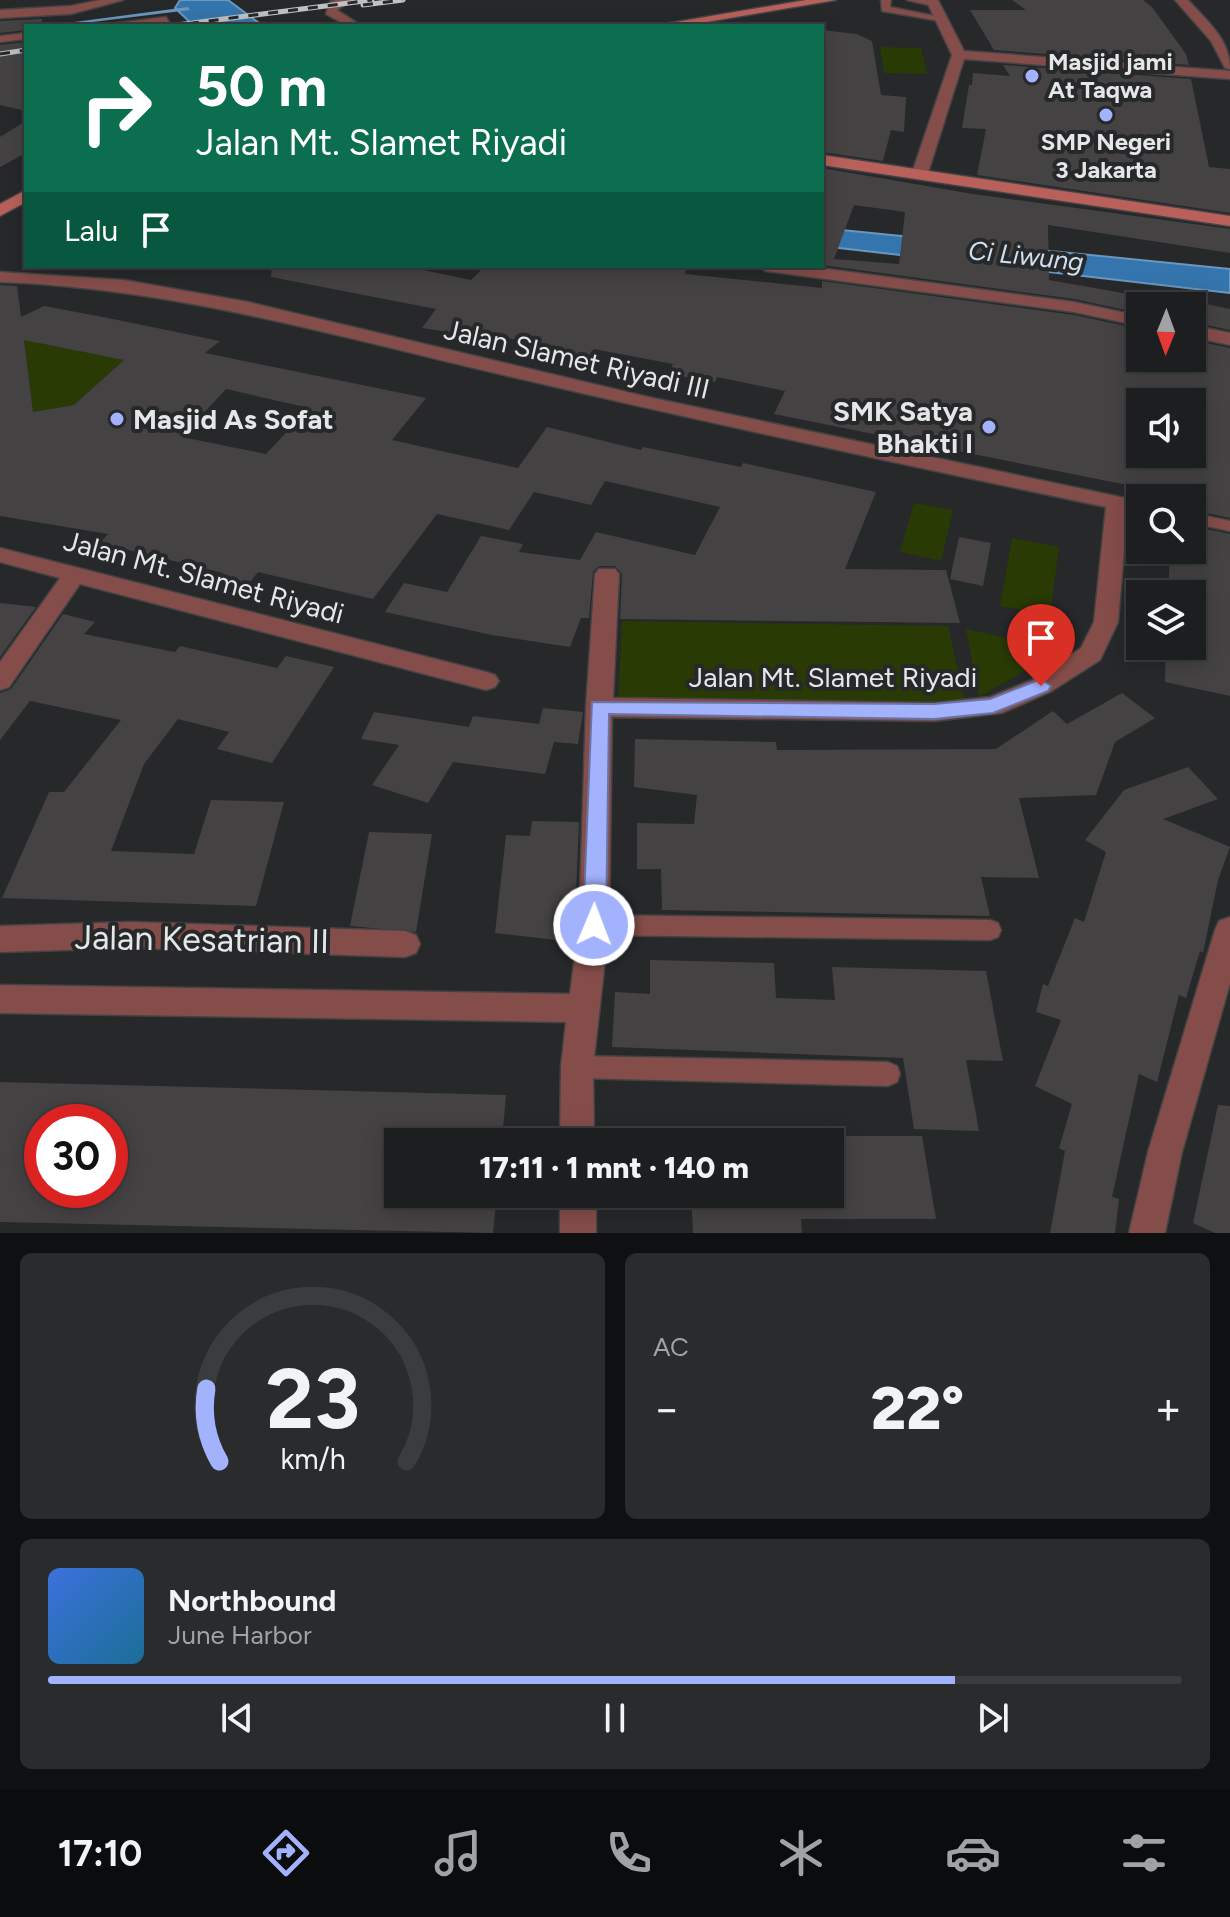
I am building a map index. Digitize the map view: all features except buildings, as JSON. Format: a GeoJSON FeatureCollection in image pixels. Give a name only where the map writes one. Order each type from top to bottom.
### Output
{"type":"FeatureCollection","features":[{"type":"Feature","properties":{"kind":"street"},"geometry":{"type":"LineString","coordinates":[[0,14],[71,10],[117,0]]}},
{"type":"Feature","properties":{"kind":"street"},"geometry":{"type":"LineString","coordinates":[[346,0],[334,5],[330,11],[353,24]]}},
{"type":"Feature","properties":{"kind":"street"},"geometry":{"type":"LineString","coordinates":[[671,24],[830,0]]}},
{"type":"Feature","properties":{"kind":"street"},"geometry":{"type":"LineString","coordinates":[[1181,0],[1217,40],[1230,65]]}},
{"type":"Feature","properties":{"kind":"street"},"geometry":{"type":"LineString","coordinates":[[920,173],[959,55],[932,1]]}},
{"type":"Feature","properties":{"kind":"street"},"geometry":{"type":"LineString","coordinates":[[959,55],[1230,75]]}},
{"type":"Feature","properties":{"kind":"street"},"geometry":{"type":"LineString","coordinates":[[824,160],[1230,221]]}},
{"type":"Feature","properties":{"kind":"street"},"geometry":{"type":"LineString","coordinates":[[0,211],[21,199]]}},
{"type":"Feature","properties":{"kind":"street"},"geometry":{"type":"LineString","coordinates":[[0,226],[21,199]]}},
{"type":"Feature","properties":{"kind":"street"},"geometry":{"type":"LineString","coordinates":[[781,268],[1074,307],[1126,318]]}},
{"type":"Feature","properties":{"kind":"street","name":"Jalan Slamet Riyadi III"},"geometry":{"type":"LineString","coordinates":[[0,277],[76,278],[192,297],[729,423],[1126,504]]}},
{"type":"Feature","properties":{"kind":"street"},"geometry":{"type":"LineString","coordinates":[[1206,334],[1230,339]]}},
{"type":"Feature","properties":{"kind":"street","name":"Jalan Mt. Slamet Riyadi"},"geometry":{"type":"LineString","coordinates":[[599,707],[934,712],[993,706],[1041,686],[1091,654],[1106,622],[1126,520]]}},
{"type":"Feature","properties":{"kind":"street","name":"Jalan Mt. Slamet Riyadi"},"geometry":{"type":"LineString","coordinates":[[0,555],[486,681]]}},
{"type":"Feature","properties":{"kind":"street"},"geometry":{"type":"LineString","coordinates":[[0,681],[75,574]]}},
{"type":"Feature","properties":{"kind":"street"},"geometry":{"type":"LineString","coordinates":[[577,1128],[577,1067],[594,925],[599,707],[607,574]]}},
{"type":"Feature","properties":{"kind":"street"},"geometry":{"type":"LineString","coordinates":[[1147,1233],[1165,1152],[1230,930]]}},
{"type":"Feature","properties":{"kind":"street","name":"Jalan Kesatrian II"},"geometry":{"type":"LineString","coordinates":[[0,939],[131,935],[405,944]]}},
{"type":"Feature","properties":{"kind":"street"},"geometry":{"type":"LineString","coordinates":[[0,999],[582,1008]]}},
{"type":"Feature","properties":{"kind":"street"},"geometry":{"type":"LineString","coordinates":[[578,1208],[578,1233]]}},
{"type":"Feature","properties":{"kind":"lane"},"geometry":{"type":"LineString","coordinates":[[886,0],[885,9],[940,18]]}},
{"type":"Feature","properties":{"kind":"lane"},"geometry":{"type":"LineString","coordinates":[[912,0],[932,1]]}},
{"type":"Feature","properties":{"kind":"lane"},"geometry":{"type":"LineString","coordinates":[[133,24],[166,20]]}},
{"type":"Feature","properties":{"kind":"lane"},"geometry":{"type":"LineString","coordinates":[[0,39],[24,36]]}},
{"type":"Feature","properties":{"kind":"lane"},"geometry":{"type":"LineString","coordinates":[[1206,521],[1230,526]]}},
{"type":"Feature","properties":{"kind":"lane"},"geometry":{"type":"LineString","coordinates":[[594,925],[990,930]]}},
{"type":"Feature","properties":{"kind":"lane"},"geometry":{"type":"LineString","coordinates":[[577,1067],[888,1074]]}},
{"type":"Feature","properties":{"kind":"green space"},"geometry":{"type":"Polygon","coordinates":[[[880,47],[921,48],[927,74],[884,73],[880,47]]]}},
{"type":"Feature","properties":{"kind":"green space"},"geometry":{"type":"Polygon","coordinates":[[[24,340],[124,360],[74,405],[33,412],[24,340]]]}},
{"type":"Feature","properties":{"kind":"green space"},"geometry":{"type":"Polygon","coordinates":[[[914,503],[953,510],[941,561],[900,552],[914,503]]]}},
{"type":"Feature","properties":{"kind":"green space"},"geometry":{"type":"Polygon","coordinates":[[[1012,538],[1059,547],[1050,616],[1000,606],[1012,538]]]}},
{"type":"Feature","properties":{"kind":"green space"},"geometry":{"type":"Polygon","coordinates":[[[622,621],[948,626],[966,706],[618,701],[622,621]]]}},
{"type":"Feature","properties":{"kind":"green space"},"geometry":{"type":"Polygon","coordinates":[[[966,629],[1061,650],[979,697],[966,629]]]}},
{"type":"Feature","properties":{"kind":"water"},"geometry":{"type":"Polygon","coordinates":[[[180,0],[228,0],[260,24],[192,24],[175,8],[180,0]]]}},
{"type":"Feature","properties":{"kind":"water","name":"Ci Liwung"},"geometry":{"type":"Polygon","coordinates":[[[824,228],[1230,269],[1230,293],[824,246],[824,228]]]}},
{"type":"Feature","properties":{"kind":"waterway"},"geometry":{"type":"LineString","coordinates":[[64,24],[188,9]]}},
{"type":"Feature","properties":{"kind":"railway"},"geometry":{"type":"LineString","coordinates":[[185,24],[372,0]]}},
{"type":"Feature","properties":{"kind":"railway"},"geometry":{"type":"LineString","coordinates":[[363,5],[403,0]]}},
{"type":"Feature","properties":{"kind":"railway"},"geometry":{"type":"LineString","coordinates":[[0,54],[24,50]]}},
{"type":"Feature","properties":{"kind":"place","name":"Masjid jami At Taqwa"},"geometry":{"type":"Point","coordinates":[1032,76]}},
{"type":"Feature","properties":{"kind":"place","name":"SMP Negeri 3 Jakarta"},"geometry":{"type":"Point","coordinates":[1106,115]}},
{"type":"Feature","properties":{"kind":"place","name":"Masjid As Sofat"},"geometry":{"type":"Point","coordinates":[117,419]}},
{"type":"Feature","properties":{"kind":"place","name":"SMK Satya Bhakti I"},"geometry":{"type":"Point","coordinates":[989,427]}},
{"type":"Feature","properties":{"kind":"route"},"geometry":{"type":"LineString","coordinates":[[594,925],[599,707],[934,712],[993,706],[1041,686]]}}]}
